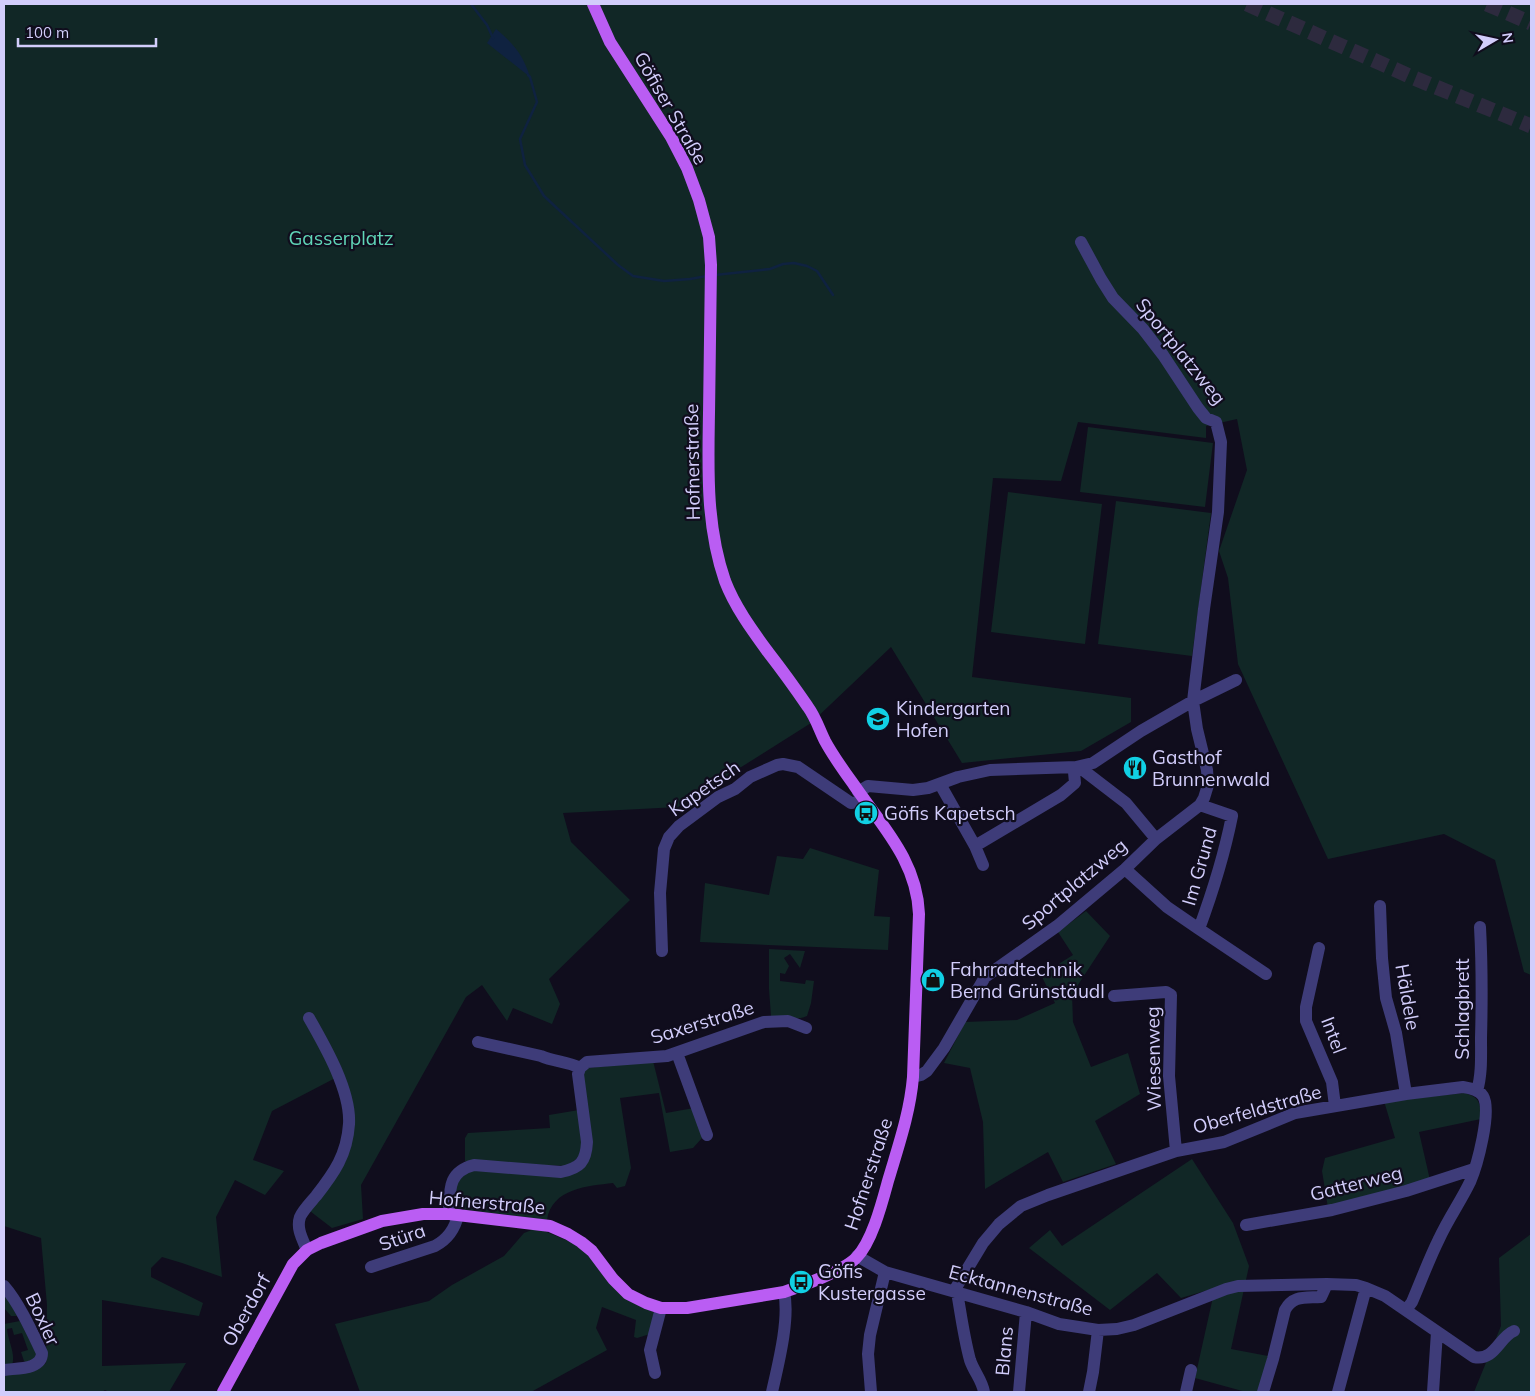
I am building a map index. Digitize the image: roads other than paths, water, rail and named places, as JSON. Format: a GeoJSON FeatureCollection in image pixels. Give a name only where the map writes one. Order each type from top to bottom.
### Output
{"type":"FeatureCollection","features":[{"type":"Feature","properties":{"kind":"main road","name":"Göfiser Straße"},"geometry":{"type":"LineString","coordinates":[[593,4],[610,42],[671,137],[687,168],[699,200],[709,237],[711,265]]}},
{"type":"Feature","properties":{"kind":"main road","name":"Hofnerstraße"},"geometry":{"type":"LineString","coordinates":[[307,1250],[382,1221],[423,1214],[454,1214],[550,1226],[568,1234],[592,1251],[628,1294],[661,1308],[687,1308],[784,1292],[844,1267],[858,1256],[878,1215],[910,1103],[913,1078],[918,914],[916,888],[911,871],[900,851],[825,741],[810,725],[802,710],[798,694],[740,610],[726,582],[716,550],[710,512],[708,476],[711,265]]}},
{"type":"Feature","properties":{"kind":"main road","name":"Oberdorf"},"geometry":{"type":"LineString","coordinates":[[223,1392],[293,1264],[307,1250]]}},
{"type":"Feature","properties":{"kind":"street","name":"Sportplatzweg"},"geometry":{"type":"LineString","coordinates":[[913,1078],[927,1072],[944,1048],[985,977],[1049,932],[1125,869],[1156,839],[1200,805],[1206,791],[1208,770],[1197,729],[1193,701],[1218,512],[1221,442],[1216,422],[1206,418],[1144,329],[1113,298],[1082,242]]}},
{"type":"Feature","properties":{"kind":"street"},"geometry":{"type":"LineString","coordinates":[[1076,768],[1093,762],[1193,701],[1236,680]]}},
{"type":"Feature","properties":{"kind":"street","name":"Kapetsch"},"geometry":{"type":"LineString","coordinates":[[662,951],[660,893],[664,849],[669,836],[679,826],[718,797],[735,789],[750,777],[777,765],[783,764],[798,767],[851,803],[857,802],[861,795]]}},
{"type":"Feature","properties":{"kind":"street"},"geometry":{"type":"LineString","coordinates":[[975,846],[1067,790],[1075,783],[1074,772],[1076,768]]}},
{"type":"Feature","properties":{"kind":"street"},"geometry":{"type":"LineString","coordinates":[[861,795],[868,786],[913,790],[928,788],[958,777],[990,770],[1076,768],[1083,770],[1126,803],[1156,839]]}},
{"type":"Feature","properties":{"kind":"street"},"geometry":{"type":"LineString","coordinates":[[940,784],[975,846],[983,865]]}},
{"type":"Feature","properties":{"kind":"street","name":"Im Grund"},"geometry":{"type":"LineString","coordinates":[[1198,929],[1213,892],[1232,816],[1200,805]]}},
{"type":"Feature","properties":{"kind":"street","name":"Im Grund"},"geometry":{"type":"LineString","coordinates":[[1125,869],[1167,907],[1266,974]]}},
{"type":"Feature","properties":{"kind":"street","name":"Häldele"},"geometry":{"type":"LineString","coordinates":[[1380,906],[1386,998],[1396,1033],[1406,1094]]}},
{"type":"Feature","properties":{"kind":"street","name":"Schlagbrett"},"geometry":{"type":"LineString","coordinates":[[1477,1091],[1480,1079],[1481,1024],[1482,959],[1480,926]]}},
{"type":"Feature","properties":{"kind":"street","name":"Intel"},"geometry":{"type":"LineString","coordinates":[[1319,948],[1306,1007],[1306,1021],[1332,1082],[1335,1106]]}},
{"type":"Feature","properties":{"kind":"street","name":"Wiesenweg"},"geometry":{"type":"LineString","coordinates":[[1114,996],[1166,992],[1171,994],[1169,1076],[1176,1151]]}},
{"type":"Feature","properties":{"kind":"street"},"geometry":{"type":"LineString","coordinates":[[307,1250],[300,1231],[300,1217],[332,1176],[340,1162],[345,1147],[349,1122],[342,1084],[330,1056],[309,1018]]}},
{"type":"Feature","properties":{"kind":"street","name":"Saxerstraße"},"geometry":{"type":"LineString","coordinates":[[580,1068],[587,1062],[663,1056],[677,1053],[764,1022],[788,1021],[806,1028]]}},
{"type":"Feature","properties":{"kind":"street"},"geometry":{"type":"LineString","coordinates":[[454,1214],[451,1182],[461,1169],[474,1165],[561,1172],[578,1166],[584,1160],[587,1151],[578,1074],[580,1068],[572,1063],[551,1060],[478,1042]]}},
{"type":"Feature","properties":{"kind":"street"},"geometry":{"type":"LineString","coordinates":[[677,1053],[706,1135]]}},
{"type":"Feature","properties":{"kind":"street","name":"Oberfeldstraße"},"geometry":{"type":"LineString","coordinates":[[955,1291],[983,1243],[999,1224],[1021,1206],[1048,1195],[1176,1151],[1224,1142],[1295,1113],[1406,1094],[1463,1087],[1477,1091]]}},
{"type":"Feature","properties":{"kind":"street"},"geometry":{"type":"LineString","coordinates":[[1406,1310],[1412,1302],[1438,1241],[1474,1169],[1480,1150],[1486,1112],[1483,1095],[1477,1091]]}},
{"type":"Feature","properties":{"kind":"street","name":"Gatterweg"},"geometry":{"type":"LineString","coordinates":[[1246,1225],[1332,1210],[1406,1191],[1474,1169]]}},
{"type":"Feature","properties":{"kind":"street","name":"Stüra"},"geometry":{"type":"LineString","coordinates":[[371,1267],[443,1242],[456,1224],[454,1214]]}},
{"type":"Feature","properties":{"kind":"street","name":"Ecktannenstraße"},"geometry":{"type":"LineString","coordinates":[[858,1256],[885,1272],[1026,1312],[1059,1324],[1098,1330],[1117,1329],[1134,1325],[1238,1286],[1327,1284],[1356,1285],[1385,1296],[1479,1358],[1485,1357],[1494,1351],[1509,1333],[1514,1331]]}},
{"type":"Feature","properties":{"kind":"street"},"geometry":{"type":"LineString","coordinates":[[871,1392],[868,1354],[870,1335],[885,1272]]}},
{"type":"Feature","properties":{"kind":"street"},"geometry":{"type":"LineString","coordinates":[[1263,1392],[1285,1310],[1289,1303],[1300,1298],[1321,1297],[1327,1284]]}},
{"type":"Feature","properties":{"kind":"street","name":"Boxler"},"geometry":{"type":"LineString","coordinates":[[4,1286],[30,1326],[42,1353],[40,1362],[35,1365],[4,1370]]}},
{"type":"Feature","properties":{"kind":"street"},"geometry":{"type":"LineString","coordinates":[[1338,1392],[1366,1288]]}},
{"type":"Feature","properties":{"kind":"street"},"geometry":{"type":"LineString","coordinates":[[955,1291],[967,1348],[984,1392]]}},
{"type":"Feature","properties":{"kind":"street"},"geometry":{"type":"LineString","coordinates":[[772,1392],[780,1356],[786,1308],[784,1292]]}},
{"type":"Feature","properties":{"kind":"street"},"geometry":{"type":"LineString","coordinates":[[655,1374],[650,1350],[661,1308]]}},
{"type":"Feature","properties":{"kind":"street","name":"Blans"},"geometry":{"type":"LineString","coordinates":[[1019,1392],[1026,1312]]}},
{"type":"Feature","properties":{"kind":"street"},"geometry":{"type":"LineString","coordinates":[[1089,1392],[1098,1330]]}},
{"type":"Feature","properties":{"kind":"street"},"geometry":{"type":"LineString","coordinates":[[1433,1392],[1437,1332]]}},
{"type":"Feature","properties":{"kind":"street"},"geometry":{"type":"LineString","coordinates":[[1186,1392],[1192,1370]]}},
{"type":"Feature","properties":{"kind":"water"},"geometry":{"type":"Polygon","coordinates":[[[496,29],[517,50],[530,77],[487,43],[496,29]]]}},
{"type":"Feature","properties":{"kind":"waterway"},"geometry":{"type":"LineString","coordinates":[[471,4],[487,25],[493,38]]}},
{"type":"Feature","properties":{"kind":"waterway"},"geometry":{"type":"LineString","coordinates":[[528,75],[537,102],[520,139],[525,165],[544,196],[618,265],[633,276],[664,281],[707,276]]}},
{"type":"Feature","properties":{"kind":"waterway"},"geometry":{"type":"LineString","coordinates":[[715,275],[770,269],[783,264],[794,263],[817,271],[833,295]]}},
{"type":"Feature","properties":{"kind":"tunnel"},"geometry":{"type":"LineString","coordinates":[[1247,4],[1414,78],[1531,126]]}},
{"type":"Feature","properties":{"kind":"tunnel"},"geometry":{"type":"LineString","coordinates":[[1487,4],[1531,23]]}},
{"type":"Feature","properties":{"kind":"place","name":"Kindergarten Hofen"},"geometry":{"type":"Point","coordinates":[878,719]}},
{"type":"Feature","properties":{"kind":"place","name":"Gasthof Brunnenwald"},"geometry":{"type":"Point","coordinates":[1135,768]}},
{"type":"Feature","properties":{"kind":"place","name":"Göfis Kapetsch"},"geometry":{"type":"Point","coordinates":[866,813]}},
{"type":"Feature","properties":{"kind":"place","name":"Fahrradtechnik Bernd Grünstäudl"},"geometry":{"type":"Point","coordinates":[933,980]}},
{"type":"Feature","properties":{"kind":"place","name":"Göfis Kustergasse"},"geometry":{"type":"Point","coordinates":[801,1282]}},
{"type":"Feature","properties":{"kind":"park label","name":"Gasserplatz"},"geometry":{"type":"Point","coordinates":[341,238]}}]}
